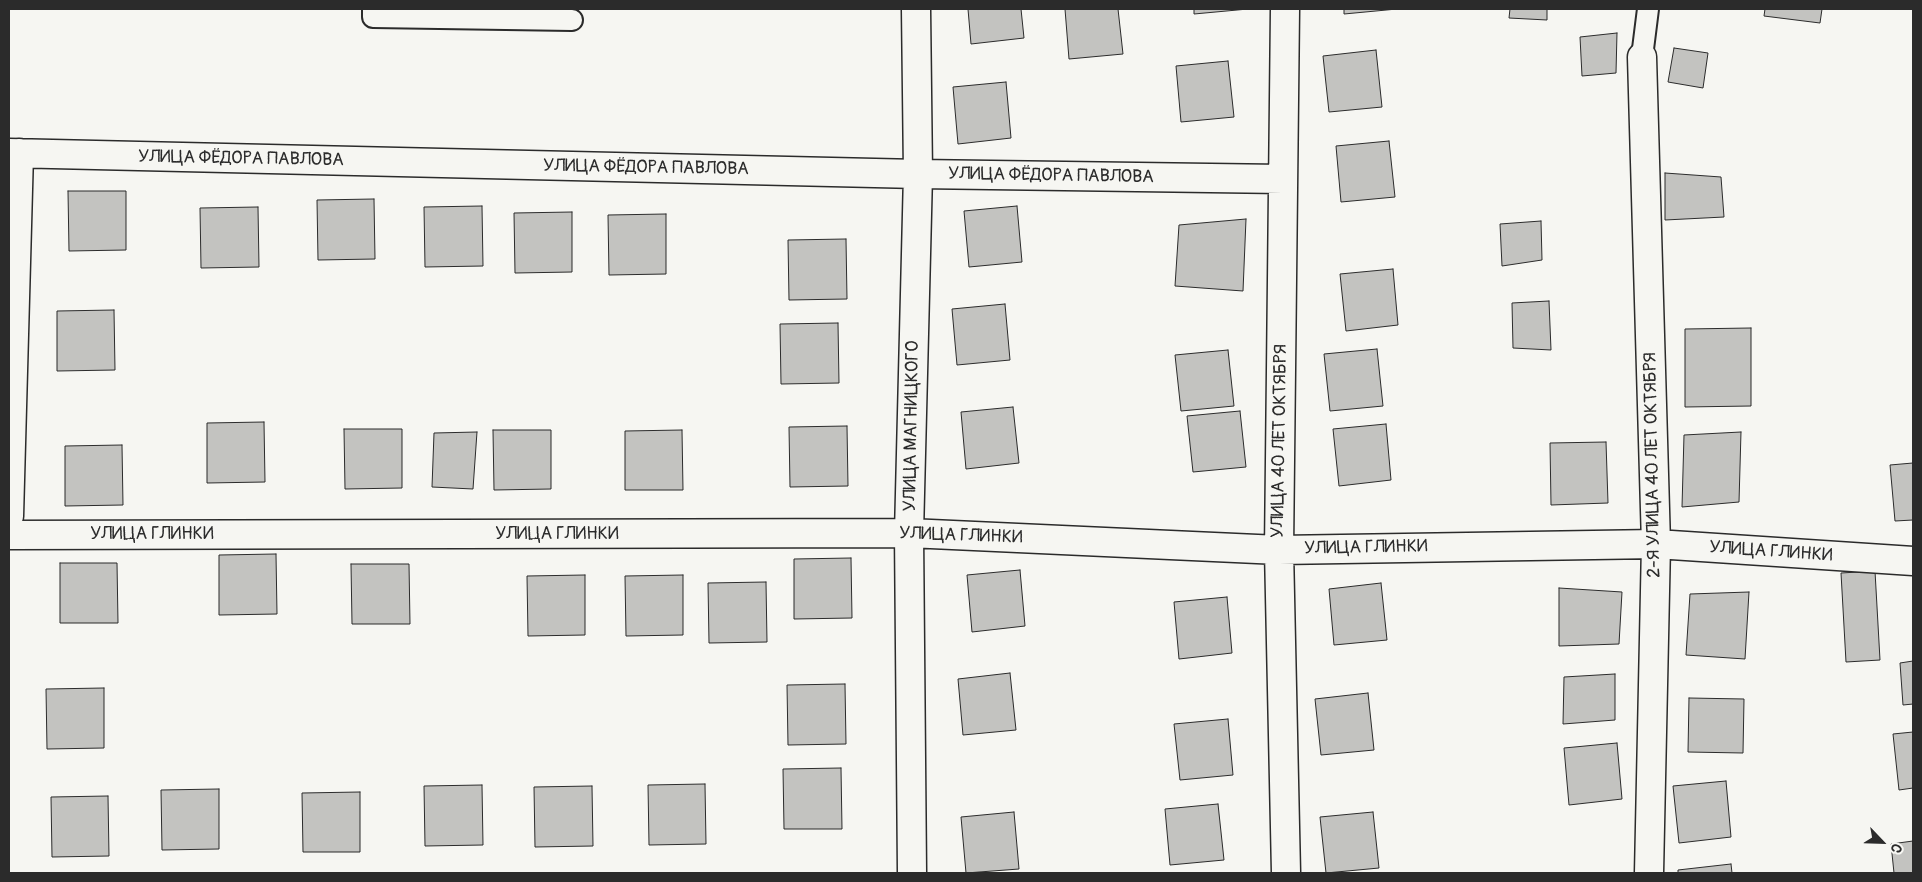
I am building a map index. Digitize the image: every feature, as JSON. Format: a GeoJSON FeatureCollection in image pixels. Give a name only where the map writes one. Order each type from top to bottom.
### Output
{"type":"FeatureCollection","features":[{"type":"Feature","properties":{"kind":"street","name":"УЛИЦА МАГНИЦКОГО"},"geometry":{"type":"LineString","coordinates":[[912,873],[909,533],[918,174],[916,9]]}},
{"type":"Feature","properties":{"kind":"street","name":"УЛИЦА 40 ЛЕТ ОКТЯБРЯ"},"geometry":{"type":"LineString","coordinates":[[1285,9],[1279,550],[1286,873]]}},
{"type":"Feature","properties":{"kind":"street","name":"2-Я УЛИЦА 40 ЛЕТ ОКТЯБРЯ"},"geometry":{"type":"LineString","coordinates":[[1642,58],[1656,544],[1649,873]]}},
{"type":"Feature","properties":{"kind":"street","name":"УЛИЦА ФЁДОРА ПАВЛОВА"},"geometry":{"type":"LineString","coordinates":[[14,153],[918,174],[1283,179]]}},
{"type":"Feature","properties":{"kind":"street"},"geometry":{"type":"LineString","coordinates":[[9,516],[14,153]]}},
{"type":"Feature","properties":{"kind":"street","name":"УЛИЦА ГЛИНКИ"},"geometry":{"type":"LineString","coordinates":[[9,535],[909,533],[1279,550],[1656,544],[1913,561]]}},
{"type":"Feature","properties":{"kind":"lane"},"geometry":{"type":"LineString","coordinates":[[373,9],[373,17],[572,20]]}},
{"type":"Feature","properties":{"kind":"lane"},"geometry":{"type":"LineString","coordinates":[[1642,58],[1648,9]]}},
{"type":"Feature","properties":{"kind":"building"},"geometry":{"type":"Polygon","coordinates":[[[968,9],[1021,9],[1024,38],[971,44],[968,9]]]}},
{"type":"Feature","properties":{"kind":"building"},"geometry":{"type":"Polygon","coordinates":[[[1065,9],[1118,9],[1123,54],[1069,59],[1065,9]]]}},
{"type":"Feature","properties":{"kind":"building"},"geometry":{"type":"Polygon","coordinates":[[[1194,9],[1248,9],[1194,14],[1194,9]]]}},
{"type":"Feature","properties":{"kind":"building"},"geometry":{"type":"Polygon","coordinates":[[[1344,9],[1397,9],[1344,14],[1344,9]]]}},
{"type":"Feature","properties":{"kind":"building"},"geometry":{"type":"Polygon","coordinates":[[[1510,9],[1547,9],[1547,20],[1509,18],[1510,9]]]}},
{"type":"Feature","properties":{"kind":"building"},"geometry":{"type":"Polygon","coordinates":[[[1765,9],[1822,9],[1820,23],[1764,16],[1765,9]]]}},
{"type":"Feature","properties":{"kind":"building"},"geometry":{"type":"Polygon","coordinates":[[[1617,33],[1616,73],[1582,76],[1580,37],[1617,33]]]}},
{"type":"Feature","properties":{"kind":"building"},"geometry":{"type":"Polygon","coordinates":[[[1674,48],[1708,53],[1703,88],[1668,82],[1674,48]]]}},
{"type":"Feature","properties":{"kind":"building"},"geometry":{"type":"Polygon","coordinates":[[[1376,50],[1382,107],[1329,112],[1323,56],[1376,50]]]}},
{"type":"Feature","properties":{"kind":"building"},"geometry":{"type":"Polygon","coordinates":[[[1228,61],[1234,117],[1181,122],[1176,66],[1228,61]]]}},
{"type":"Feature","properties":{"kind":"building"},"geometry":{"type":"Polygon","coordinates":[[[1006,82],[1011,138],[958,144],[953,87],[1006,82]]]}},
{"type":"Feature","properties":{"kind":"building"},"geometry":{"type":"Polygon","coordinates":[[[1389,141],[1395,197],[1341,202],[1336,146],[1389,141]]]}},
{"type":"Feature","properties":{"kind":"building"},"geometry":{"type":"Polygon","coordinates":[[[1665,173],[1721,177],[1724,217],[1665,220],[1665,173]]]}},
{"type":"Feature","properties":{"kind":"building"},"geometry":{"type":"Polygon","coordinates":[[[68,191],[126,191],[126,250],[69,251],[68,191]]]}},
{"type":"Feature","properties":{"kind":"building"},"geometry":{"type":"Polygon","coordinates":[[[374,199],[375,259],[318,260],[317,200],[374,199]]]}},
{"type":"Feature","properties":{"kind":"building"},"geometry":{"type":"Polygon","coordinates":[[[482,206],[483,266],[425,267],[424,207],[482,206]]]}},
{"type":"Feature","properties":{"kind":"building"},"geometry":{"type":"Polygon","coordinates":[[[1017,206],[1022,262],[969,267],[964,211],[1017,206]]]}},
{"type":"Feature","properties":{"kind":"building"},"geometry":{"type":"Polygon","coordinates":[[[258,207],[259,267],[201,268],[200,208],[258,207]]]}},
{"type":"Feature","properties":{"kind":"building"},"geometry":{"type":"Polygon","coordinates":[[[572,212],[572,272],[515,273],[514,213],[572,212]]]}},
{"type":"Feature","properties":{"kind":"building"},"geometry":{"type":"Polygon","coordinates":[[[666,214],[666,274],[609,275],[608,215],[666,214]]]}},
{"type":"Feature","properties":{"kind":"building"},"geometry":{"type":"Polygon","coordinates":[[[1246,219],[1243,291],[1175,286],[1179,225],[1246,219]]]}},
{"type":"Feature","properties":{"kind":"building"},"geometry":{"type":"Polygon","coordinates":[[[1541,221],[1542,260],[1502,266],[1500,224],[1541,221]]]}},
{"type":"Feature","properties":{"kind":"building"},"geometry":{"type":"Polygon","coordinates":[[[846,239],[847,299],[789,300],[788,240],[846,239]]]}},
{"type":"Feature","properties":{"kind":"building"},"geometry":{"type":"Polygon","coordinates":[[[1393,269],[1398,325],[1346,331],[1340,274],[1393,269]]]}},
{"type":"Feature","properties":{"kind":"building"},"geometry":{"type":"Polygon","coordinates":[[[1549,301],[1551,350],[1513,348],[1512,303],[1549,301]]]}},
{"type":"Feature","properties":{"kind":"building"},"geometry":{"type":"Polygon","coordinates":[[[1005,304],[1010,360],[957,365],[952,309],[1005,304]]]}},
{"type":"Feature","properties":{"kind":"building"},"geometry":{"type":"Polygon","coordinates":[[[114,310],[115,370],[57,371],[57,311],[114,310]]]}},
{"type":"Feature","properties":{"kind":"building"},"geometry":{"type":"Polygon","coordinates":[[[838,323],[839,383],[781,384],[780,324],[838,323]]]}},
{"type":"Feature","properties":{"kind":"building"},"geometry":{"type":"Polygon","coordinates":[[[1751,328],[1751,406],[1685,407],[1685,329],[1751,328]]]}},
{"type":"Feature","properties":{"kind":"building"},"geometry":{"type":"Polygon","coordinates":[[[1377,349],[1383,406],[1330,411],[1324,354],[1377,349]]]}},
{"type":"Feature","properties":{"kind":"building"},"geometry":{"type":"Polygon","coordinates":[[[1228,350],[1234,406],[1181,411],[1175,355],[1228,350]]]}},
{"type":"Feature","properties":{"kind":"building"},"geometry":{"type":"Polygon","coordinates":[[[1013,407],[1019,463],[966,469],[961,412],[1013,407]]]}},
{"type":"Feature","properties":{"kind":"building"},"geometry":{"type":"Polygon","coordinates":[[[1240,411],[1246,467],[1193,472],[1187,416],[1240,411]]]}},
{"type":"Feature","properties":{"kind":"building"},"geometry":{"type":"Polygon","coordinates":[[[264,422],[265,482],[207,483],[207,423],[264,422]]]}},
{"type":"Feature","properties":{"kind":"building"},"geometry":{"type":"Polygon","coordinates":[[[1386,424],[1391,480],[1339,486],[1333,429],[1386,424]]]}},
{"type":"Feature","properties":{"kind":"building"},"geometry":{"type":"Polygon","coordinates":[[[847,426],[848,486],[790,487],[789,427],[847,426]]]}},
{"type":"Feature","properties":{"kind":"building"},"geometry":{"type":"Polygon","coordinates":[[[344,429],[402,429],[402,488],[345,489],[344,429]]]}},
{"type":"Feature","properties":{"kind":"building"},"geometry":{"type":"Polygon","coordinates":[[[493,430],[551,430],[551,489],[494,490],[493,430]]]}},
{"type":"Feature","properties":{"kind":"building"},"geometry":{"type":"Polygon","coordinates":[[[682,430],[683,490],[625,490],[625,431],[682,430]]]}},
{"type":"Feature","properties":{"kind":"building"},"geometry":{"type":"Polygon","coordinates":[[[477,432],[473,489],[432,487],[434,433],[477,432]]]}},
{"type":"Feature","properties":{"kind":"building"},"geometry":{"type":"Polygon","coordinates":[[[1741,432],[1739,502],[1682,507],[1684,435],[1741,432]]]}},
{"type":"Feature","properties":{"kind":"building"},"geometry":{"type":"Polygon","coordinates":[[[1606,442],[1608,503],[1551,505],[1550,443],[1606,442]]]}},
{"type":"Feature","properties":{"kind":"building"},"geometry":{"type":"Polygon","coordinates":[[[122,445],[123,505],[65,506],[65,446],[122,445]]]}},
{"type":"Feature","properties":{"kind":"building"},"geometry":{"type":"Polygon","coordinates":[[[1913,463],[1913,520],[1895,521],[1890,465],[1913,463]]]}},
{"type":"Feature","properties":{"kind":"building"},"geometry":{"type":"Polygon","coordinates":[[[276,554],[277,614],[219,615],[219,555],[276,554]]]}},
{"type":"Feature","properties":{"kind":"building"},"geometry":{"type":"Polygon","coordinates":[[[851,558],[852,618],[794,619],[794,559],[851,558]]]}},
{"type":"Feature","properties":{"kind":"building"},"geometry":{"type":"Polygon","coordinates":[[[60,563],[117,563],[118,623],[60,623],[60,563]]]}},
{"type":"Feature","properties":{"kind":"building"},"geometry":{"type":"Polygon","coordinates":[[[351,564],[409,564],[410,624],[352,624],[351,564]]]}},
{"type":"Feature","properties":{"kind":"building"},"geometry":{"type":"Polygon","coordinates":[[[1020,570],[1025,626],[972,632],[967,575],[1020,570]]]}},
{"type":"Feature","properties":{"kind":"building"},"geometry":{"type":"Polygon","coordinates":[[[1875,571],[1880,660],[1846,662],[1841,573],[1875,571]]]}},
{"type":"Feature","properties":{"kind":"building"},"geometry":{"type":"Polygon","coordinates":[[[585,575],[585,635],[528,636],[527,576],[585,575]]]}},
{"type":"Feature","properties":{"kind":"building"},"geometry":{"type":"Polygon","coordinates":[[[683,575],[683,635],[626,636],[625,576],[683,575]]]}},
{"type":"Feature","properties":{"kind":"building"},"geometry":{"type":"Polygon","coordinates":[[[766,582],[767,642],[709,643],[708,583],[766,582]]]}},
{"type":"Feature","properties":{"kind":"building"},"geometry":{"type":"Polygon","coordinates":[[[1381,583],[1387,640],[1334,645],[1329,589],[1381,583]]]}},
{"type":"Feature","properties":{"kind":"building"},"geometry":{"type":"Polygon","coordinates":[[[1559,588],[1622,592],[1619,644],[1559,646],[1559,588]]]}},
{"type":"Feature","properties":{"kind":"building"},"geometry":{"type":"Polygon","coordinates":[[[1749,592],[1745,659],[1686,655],[1690,594],[1749,592]]]}},
{"type":"Feature","properties":{"kind":"building"},"geometry":{"type":"Polygon","coordinates":[[[1227,597],[1232,653],[1179,659],[1174,602],[1227,597]]]}},
{"type":"Feature","properties":{"kind":"building"},"geometry":{"type":"Polygon","coordinates":[[[1913,661],[1913,704],[1903,705],[1900,663],[1913,661]]]}},
{"type":"Feature","properties":{"kind":"building"},"geometry":{"type":"Polygon","coordinates":[[[1010,673],[1016,730],[963,735],[958,679],[1010,673]]]}},
{"type":"Feature","properties":{"kind":"building"},"geometry":{"type":"Polygon","coordinates":[[[1615,674],[1615,720],[1563,724],[1564,677],[1615,674]]]}},
{"type":"Feature","properties":{"kind":"building"},"geometry":{"type":"Polygon","coordinates":[[[845,684],[846,744],[788,745],[787,685],[845,684]]]}},
{"type":"Feature","properties":{"kind":"building"},"geometry":{"type":"Polygon","coordinates":[[[104,688],[104,748],[47,749],[46,689],[104,688]]]}},
{"type":"Feature","properties":{"kind":"building"},"geometry":{"type":"Polygon","coordinates":[[[1368,693],[1374,750],[1321,755],[1315,699],[1368,693]]]}},
{"type":"Feature","properties":{"kind":"building"},"geometry":{"type":"Polygon","coordinates":[[[1689,698],[1744,699],[1743,753],[1688,752],[1689,698]]]}},
{"type":"Feature","properties":{"kind":"building"},"geometry":{"type":"Polygon","coordinates":[[[1228,719],[1233,775],[1180,780],[1174,724],[1228,719]]]}},
{"type":"Feature","properties":{"kind":"building"},"geometry":{"type":"Polygon","coordinates":[[[1913,732],[1913,788],[1899,790],[1893,734],[1913,732]]]}},
{"type":"Feature","properties":{"kind":"building"},"geometry":{"type":"Polygon","coordinates":[[[1617,743],[1622,799],[1569,805],[1564,748],[1617,743]]]}},
{"type":"Feature","properties":{"kind":"building"},"geometry":{"type":"Polygon","coordinates":[[[841,768],[842,829],[784,829],[783,769],[841,768]]]}},
{"type":"Feature","properties":{"kind":"building"},"geometry":{"type":"Polygon","coordinates":[[[1726,781],[1731,837],[1679,843],[1673,786],[1726,781]]]}},
{"type":"Feature","properties":{"kind":"building"},"geometry":{"type":"Polygon","coordinates":[[[705,784],[706,844],[649,845],[648,785],[705,784]]]}},
{"type":"Feature","properties":{"kind":"building"},"geometry":{"type":"Polygon","coordinates":[[[482,785],[483,845],[425,846],[424,786],[482,785]]]}},
{"type":"Feature","properties":{"kind":"building"},"geometry":{"type":"Polygon","coordinates":[[[592,786],[593,846],[535,847],[534,787],[592,786]]]}},
{"type":"Feature","properties":{"kind":"building"},"geometry":{"type":"Polygon","coordinates":[[[219,789],[219,849],[162,850],[161,790],[219,789]]]}},
{"type":"Feature","properties":{"kind":"building"},"geometry":{"type":"Polygon","coordinates":[[[360,792],[360,852],[303,852],[302,793],[360,792]]]}},
{"type":"Feature","properties":{"kind":"building"},"geometry":{"type":"Polygon","coordinates":[[[108,796],[109,856],[52,857],[51,797],[108,796]]]}},
{"type":"Feature","properties":{"kind":"building"},"geometry":{"type":"Polygon","coordinates":[[[1218,804],[1224,860],[1170,865],[1165,809],[1218,804]]]}},
{"type":"Feature","properties":{"kind":"building"},"geometry":{"type":"Polygon","coordinates":[[[1014,812],[1019,869],[966,873],[961,817],[1014,812]]]}},
{"type":"Feature","properties":{"kind":"building"},"geometry":{"type":"Polygon","coordinates":[[[1373,812],[1379,868],[1326,873],[1320,817],[1373,812]]]}},
{"type":"Feature","properties":{"kind":"building"},"geometry":{"type":"Polygon","coordinates":[[[1913,841],[1913,873],[1894,873],[1891,844],[1913,841]]]}},
{"type":"Feature","properties":{"kind":"building"},"geometry":{"type":"Polygon","coordinates":[[[1731,864],[1732,873],[1678,873],[1678,870],[1731,864]]]}}]}
